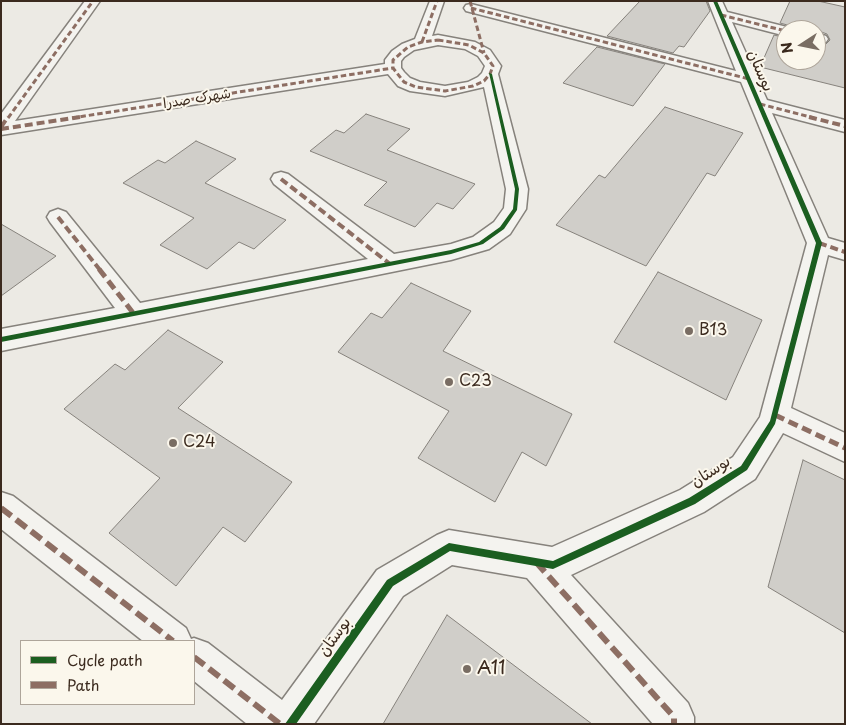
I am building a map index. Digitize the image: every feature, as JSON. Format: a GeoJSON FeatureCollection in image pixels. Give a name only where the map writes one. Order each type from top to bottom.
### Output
{"type":"FeatureCollection","features":[{"type":"Feature","properties":{"kind":"street"},"geometry":{"type":"LineString","coordinates":[[1,128],[93,1]]}},
{"type":"Feature","properties":{"kind":"street"},"geometry":{"type":"LineString","coordinates":[[422,42],[436,1]]}},
{"type":"Feature","properties":{"kind":"street"},"geometry":{"type":"LineString","coordinates":[[1,340],[451,252],[480,243],[502,228],[515,209],[517,190],[487,63],[470,5]]}},
{"type":"Feature","properties":{"kind":"street"},"geometry":{"type":"LineString","coordinates":[[470,5],[754,92],[845,126]]}},
{"type":"Feature","properties":{"kind":"street"},"geometry":{"type":"LineString","coordinates":[[718,8],[776,28]]}},
{"type":"Feature","properties":{"kind":"street","name":"بوستان"},"geometry":{"type":"LineString","coordinates":[[290,724],[390,583],[449,547],[553,565],[692,501],[744,468],[773,422],[832,247],[754,92],[718,8]]}},
{"type":"Feature","properties":{"kind":"street"},"geometry":{"type":"LineString","coordinates":[[454,41],[469,45],[487,63],[484,81],[460,90],[437,91],[416,87],[404,82],[396,75],[393,68],[393,60],[398,54],[408,47],[422,42],[454,41]]}},
{"type":"Feature","properties":{"kind":"street","name":"شهرک صدرا"},"geometry":{"type":"LineString","coordinates":[[1,128],[393,68]]}},
{"type":"Feature","properties":{"kind":"street"},"geometry":{"type":"LineString","coordinates":[[281,179],[390,264]]}},
{"type":"Feature","properties":{"kind":"street"},"geometry":{"type":"LineString","coordinates":[[58,217],[134,314]]}},
{"type":"Feature","properties":{"kind":"street"},"geometry":{"type":"LineString","coordinates":[[775,415],[845,448]]}},
{"type":"Feature","properties":{"kind":"street"},"geometry":{"type":"LineString","coordinates":[[2,510],[172,640]]}},
{"type":"Feature","properties":{"kind":"street"},"geometry":{"type":"LineString","coordinates":[[536,562],[674,717],[674,724]]}},
{"type":"Feature","properties":{"kind":"street"},"geometry":{"type":"LineString","coordinates":[[195,658],[280,724]]}},
{"type":"Feature","properties":{"kind":"building"},"geometry":{"type":"Polygon","coordinates":[[[640,1],[706,1],[710,11],[684,47],[679,46],[673,53],[607,36],[640,1]]]}},
{"type":"Feature","properties":{"kind":"building"},"geometry":{"type":"Polygon","coordinates":[[[790,1],[818,1],[845,7],[845,88],[760,67],[774,35],[776,36],[776,70],[826,70],[826,44],[830,40],[826,34],[826,20],[781,20],[790,1]]]}},
{"type":"Feature","properties":{"kind":"building"},"geometry":{"type":"Polygon","coordinates":[[[597,47],[665,64],[633,106],[563,83],[597,47]]]}},
{"type":"Feature","properties":{"kind":"building"},"geometry":{"type":"Polygon","coordinates":[[[665,107],[743,133],[715,176],[707,173],[646,266],[556,225],[599,175],[605,178],[665,107]]]}},
{"type":"Feature","properties":{"kind":"building"},"geometry":{"type":"Polygon","coordinates":[[[366,114],[410,129],[387,150],[475,184],[453,209],[437,203],[415,227],[364,205],[387,182],[310,151],[336,130],[344,133],[366,114]]]}},
{"type":"Feature","properties":{"kind":"building"},"geometry":{"type":"Polygon","coordinates":[[[196,141],[236,159],[205,183],[286,220],[254,249],[239,242],[207,269],[160,245],[194,218],[123,183],[158,160],[165,163],[196,141]]]}},
{"type":"Feature","properties":{"kind":"building"},"geometry":{"type":"Polygon","coordinates":[[[1,224],[56,256],[1,296],[1,224]]]}},
{"type":"Feature","properties":{"kind":"building","name":"B13"},"geometry":{"type":"Polygon","coordinates":[[[658,272],[762,320],[726,400],[614,342],[658,272]]]}},
{"type":"Feature","properties":{"kind":"building","name":"C23"},"geometry":{"type":"Polygon","coordinates":[[[411,283],[471,311],[443,351],[572,414],[546,466],[522,452],[495,502],[418,458],[449,411],[338,352],[371,313],[382,318],[411,283]]]}},
{"type":"Feature","properties":{"kind":"building","name":"C24"},"geometry":{"type":"Polygon","coordinates":[[[168,330],[223,362],[178,408],[292,482],[245,542],[223,527],[176,586],[109,533],[160,478],[64,409],[115,364],[125,370],[168,330]]]}},
{"type":"Feature","properties":{"kind":"building"},"geometry":{"type":"Polygon","coordinates":[[[803,460],[845,480],[845,633],[768,587],[803,460]]]}},
{"type":"Feature","properties":{"kind":"building","name":"A11"},"geometry":{"type":"Polygon","coordinates":[[[447,615],[592,724],[383,724],[447,615]]]}},
{"type":"Feature","properties":{"kind":"marked path"},"geometry":{"type":"LineString","coordinates":[[1,127],[93,1]]}},
{"type":"Feature","properties":{"kind":"marked path"},"geometry":{"type":"LineString","coordinates":[[422,42],[437,1]]}},
{"type":"Feature","properties":{"kind":"marked path"},"geometry":{"type":"LineString","coordinates":[[470,1],[484,53]]}},
{"type":"Feature","properties":{"kind":"marked path"},"geometry":{"type":"LineString","coordinates":[[471,8],[749,79]]}},
{"type":"Feature","properties":{"kind":"marked path"},"geometry":{"type":"LineString","coordinates":[[721,15],[776,29]]}},
{"type":"Feature","properties":{"kind":"marked path"},"geometry":{"type":"LineString","coordinates":[[438,40],[469,45],[484,53],[493,66],[490,74],[484,81],[473,86],[445,91],[416,87],[404,82],[393,68],[393,60],[408,47],[422,42],[438,40]]}},
{"type":"Feature","properties":{"kind":"marked path"},"geometry":{"type":"LineString","coordinates":[[1,129],[393,68]]}},
{"type":"Feature","properties":{"kind":"marked path"},"geometry":{"type":"LineString","coordinates":[[760,104],[845,126]]}},
{"type":"Feature","properties":{"kind":"marked path"},"geometry":{"type":"LineString","coordinates":[[281,179],[390,264]]}},
{"type":"Feature","properties":{"kind":"marked path"},"geometry":{"type":"LineString","coordinates":[[58,217],[134,314]]}},
{"type":"Feature","properties":{"kind":"marked path"},"geometry":{"type":"LineString","coordinates":[[819,243],[845,252]]}},
{"type":"Feature","properties":{"kind":"marked path"},"geometry":{"type":"LineString","coordinates":[[775,415],[845,448]]}},
{"type":"Feature","properties":{"kind":"marked path"},"geometry":{"type":"LineString","coordinates":[[1,508],[172,640]]}},
{"type":"Feature","properties":{"kind":"marked path"},"geometry":{"type":"LineString","coordinates":[[536,562],[674,717],[674,724]]}},
{"type":"Feature","properties":{"kind":"marked path"},"geometry":{"type":"LineString","coordinates":[[195,658],[280,724]]}},
{"type":"Feature","properties":{"kind":"cycle path"},"geometry":{"type":"LineString","coordinates":[[290,724],[390,583],[449,547],[553,565],[692,501],[744,468],[773,422],[819,243],[715,1]]}},
{"type":"Feature","properties":{"kind":"cycle path"},"geometry":{"type":"LineString","coordinates":[[1,340],[451,252],[481,243],[502,228],[515,209],[517,189],[490,74]]}},
{"type":"Feature","properties":{"kind":"place","name":"B13"},"geometry":{"type":"Point","coordinates":[689,331]}},
{"type":"Feature","properties":{"kind":"place","name":"C23"},"geometry":{"type":"Point","coordinates":[449,382]}},
{"type":"Feature","properties":{"kind":"place","name":"C24"},"geometry":{"type":"Point","coordinates":[173,443]}},
{"type":"Feature","properties":{"kind":"place","name":"A11"},"geometry":{"type":"Point","coordinates":[467,669]}}]}
